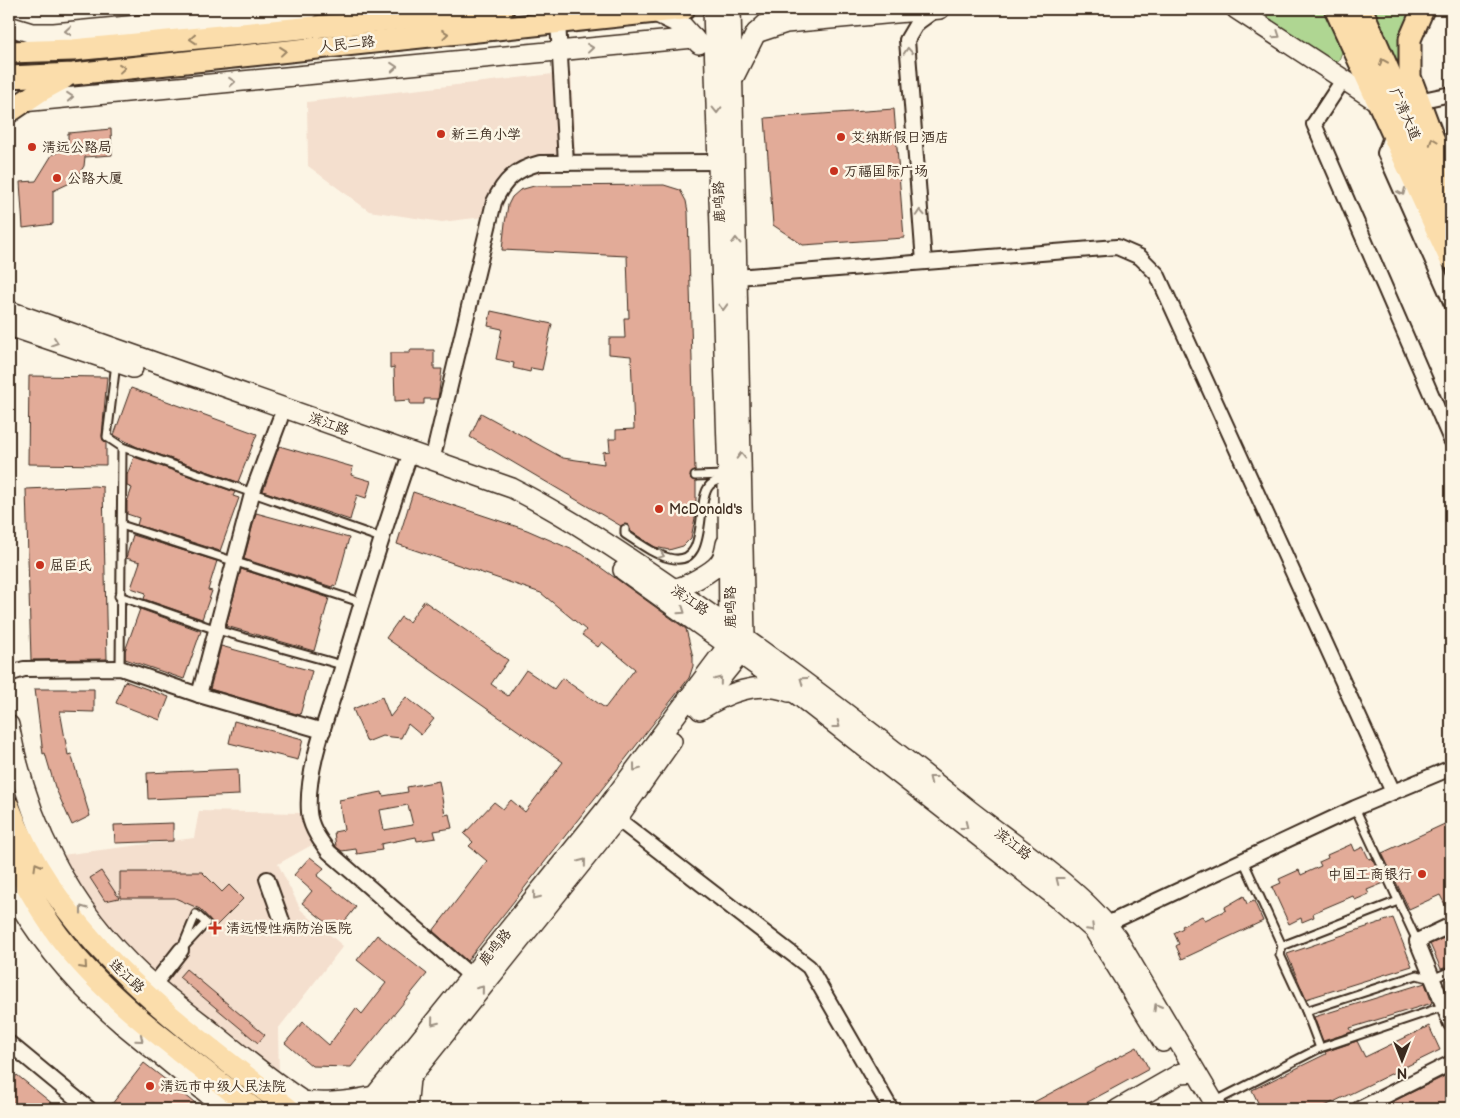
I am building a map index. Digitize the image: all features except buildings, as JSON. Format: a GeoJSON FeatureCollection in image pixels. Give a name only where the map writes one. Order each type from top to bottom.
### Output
{"type":"FeatureCollection","features":[{"type":"Feature","properties":{"kind":"highway","name":"广清大道"},"geometry":{"type":"LineString","coordinates":[[1337,9],[1451,257]]}},
{"type":"Feature","properties":{"kind":"highway","name":"广清大道"},"geometry":{"type":"LineString","coordinates":[[1360,9],[1448,195]]}},
{"type":"Feature","properties":{"kind":"main road","name":"人民二路"},"geometry":{"type":"LineString","coordinates":[[9,52],[74,50],[503,9]]}},
{"type":"Feature","properties":{"kind":"main road","name":"人民二路"},"geometry":{"type":"LineString","coordinates":[[9,77],[73,74],[684,9]]}},
{"type":"Feature","properties":{"kind":"main road"},"geometry":{"type":"LineString","coordinates":[[1423,9],[1412,32],[1409,46],[1410,77],[1448,195]]}},
{"type":"Feature","properties":{"kind":"main road"},"geometry":{"type":"LineString","coordinates":[[15,107],[73,74]]}},
{"type":"Feature","properties":{"kind":"main road","name":"连江路"},"geometry":{"type":"LineString","coordinates":[[9,807],[27,850],[63,906],[114,964],[150,989],[270,1095],[296,1105]]}},
{"type":"Feature","properties":{"kind":"main road","name":"连江路"},"geometry":{"type":"LineString","coordinates":[[9,853],[38,920],[76,956],[108,1001],[239,1107]]}},
{"type":"Feature","properties":{"kind":"street"},"geometry":{"type":"LineString","coordinates":[[9,26],[32,33],[54,33],[308,9]]}},
{"type":"Feature","properties":{"kind":"street","name":"鹿鸣路"},"geometry":{"type":"LineString","coordinates":[[374,1105],[471,976],[611,814],[688,718],[736,641],[737,277],[725,80],[713,9]]}},
{"type":"Feature","properties":{"kind":"street","name":"鹿鸣路"},"geometry":{"type":"LineString","coordinates":[[374,1105],[410,1079],[611,814],[736,641],[728,530],[718,162],[731,9]]}},
{"type":"Feature","properties":{"kind":"street"},"geometry":{"type":"LineString","coordinates":[[652,11],[682,25],[725,80],[756,33],[782,9]]}},
{"type":"Feature","properties":{"kind":"street"},"geometry":{"type":"LineString","coordinates":[[756,33],[786,23],[938,9]]}},
{"type":"Feature","properties":{"kind":"street"},"geometry":{"type":"LineString","coordinates":[[924,262],[907,40],[917,23],[938,9]]}},
{"type":"Feature","properties":{"kind":"street"},"geometry":{"type":"LineString","coordinates":[[1236,9],[1381,104]]}},
{"type":"Feature","properties":{"kind":"street"},"geometry":{"type":"LineString","coordinates":[[558,21],[566,163]]}},
{"type":"Feature","properties":{"kind":"street"},"geometry":{"type":"LineString","coordinates":[[9,26],[45,44],[74,50]]}},
{"type":"Feature","properties":{"kind":"street","name":"人民二路"},"geometry":{"type":"LineString","coordinates":[[15,107],[694,38]]}},
{"type":"Feature","properties":{"kind":"street"},"geometry":{"type":"LineString","coordinates":[[1344,80],[1314,124],[1451,440]]}},
{"type":"Feature","properties":{"kind":"street"},"geometry":{"type":"LineString","coordinates":[[1418,100],[1451,94]]}},
{"type":"Feature","properties":{"kind":"street","name":"广清大道"},"geometry":{"type":"LineString","coordinates":[[1393,131],[1385,153],[1451,302]]}},
{"type":"Feature","properties":{"kind":"street"},"geometry":{"type":"LineString","coordinates":[[432,461],[496,197],[506,181],[515,172],[527,166],[540,163],[718,162]]}},
{"type":"Feature","properties":{"kind":"street"},"geometry":{"type":"LineString","coordinates":[[737,277],[1117,247],[1140,257],[1157,274],[1393,792]]}},
{"type":"Feature","properties":{"kind":"street","name":"滨江路"},"geometry":{"type":"LineString","coordinates":[[9,311],[512,488],[571,520],[672,588],[799,696],[1054,895],[1094,930],[1188,1076],[1212,1107]]}},
{"type":"Feature","properties":{"kind":"street","name":"滨江路"},"geometry":{"type":"LineString","coordinates":[[9,326],[507,498],[538,512],[864,726],[1071,890],[1108,924],[1188,1076]]}},
{"type":"Feature","properties":{"kind":"street"},"geometry":{"type":"LineString","coordinates":[[199,695],[236,564],[252,494],[280,419]]}},
{"type":"Feature","properties":{"kind":"street"},"geometry":{"type":"LineString","coordinates":[[407,463],[360,602],[323,732],[313,773],[309,804],[310,818],[318,837],[338,861],[471,976]]}},
{"type":"Feature","properties":{"kind":"street"},"geometry":{"type":"LineString","coordinates":[[672,588],[684,586],[718,565],[723,556],[728,530]]}},
{"type":"Feature","properties":{"kind":"street"},"geometry":{"type":"LineString","coordinates":[[9,674],[24,669],[120,668],[199,695],[323,732]]}},
{"type":"Feature","properties":{"kind":"street"},"geometry":{"type":"LineString","coordinates":[[688,718],[715,701],[744,690],[772,687],[799,696]]}},
{"type":"Feature","properties":{"kind":"street"},"geometry":{"type":"LineString","coordinates":[[9,725],[28,798],[43,840],[66,885],[86,914],[150,989],[277,1084],[296,1105],[345,1102],[374,1105]]}},
{"type":"Feature","properties":{"kind":"street"},"geometry":{"type":"LineString","coordinates":[[1108,924],[1355,808],[1451,768]]}},
{"type":"Feature","properties":{"kind":"street"},"geometry":{"type":"LineString","coordinates":[[611,814],[808,967],[891,1109]]}},
{"type":"Feature","properties":{"kind":"street"},"geometry":{"type":"LineString","coordinates":[[267,879],[282,921]]}},
{"type":"Feature","properties":{"kind":"street"},"geometry":{"type":"LineString","coordinates":[[9,886],[38,920]]}},
{"type":"Feature","properties":{"kind":"street"},"geometry":{"type":"LineString","coordinates":[[1451,925],[1416,941],[1432,979],[1448,1006],[1451,1024]]}},
{"type":"Feature","properties":{"kind":"street"},"geometry":{"type":"LineString","coordinates":[[150,989],[181,950]]}},
{"type":"Feature","properties":{"kind":"street"},"geometry":{"type":"LineString","coordinates":[[108,1001],[122,1024],[239,1107]]}},
{"type":"Feature","properties":{"kind":"street"},"geometry":{"type":"LineString","coordinates":[[10,1048],[89,1109]]}},
{"type":"Feature","properties":{"kind":"street"},"geometry":{"type":"LineString","coordinates":[[1360,1109],[1451,1063]]}},
{"type":"Feature","properties":{"kind":"street"},"geometry":{"type":"LineString","coordinates":[[1118,1109],[1188,1076]]}},
{"type":"Feature","properties":{"kind":"street"},"geometry":{"type":"LineString","coordinates":[[1141,1109],[1188,1076]]}},
{"type":"Feature","properties":{"kind":"street"},"geometry":{"type":"LineString","coordinates":[[407,1109],[410,1079]]}},
{"type":"Feature","properties":{"kind":"lane"},"geometry":{"type":"LineString","coordinates":[[116,363],[107,437],[122,447],[381,538]]}},
{"type":"Feature","properties":{"kind":"lane"},"geometry":{"type":"LineString","coordinates":[[120,668],[119,596],[122,447]]}},
{"type":"Feature","properties":{"kind":"lane"},"geometry":{"type":"LineString","coordinates":[[695,476],[728,476]]}},
{"type":"Feature","properties":{"kind":"lane"},"geometry":{"type":"LineString","coordinates":[[625,528],[625,534],[657,554],[673,559],[687,557],[693,550],[700,532],[708,488],[715,481],[728,476]]}},
{"type":"Feature","properties":{"kind":"lane"},"geometry":{"type":"LineString","coordinates":[[121,525],[236,564],[360,602]]}},
{"type":"Feature","properties":{"kind":"lane"},"geometry":{"type":"LineString","coordinates":[[119,596],[217,630],[342,665]]}},
{"type":"Feature","properties":{"kind":"lane"},"geometry":{"type":"LineString","coordinates":[[1355,808],[1416,941]]}},
{"type":"Feature","properties":{"kind":"lane"},"geometry":{"type":"LineString","coordinates":[[1243,860],[1282,946],[1280,954],[1306,1011],[1320,1048]]}},
{"type":"Feature","properties":{"kind":"lane"},"geometry":{"type":"LineString","coordinates":[[1282,946],[1398,901]]}},
{"type":"Feature","properties":{"kind":"lane"},"geometry":{"type":"LineString","coordinates":[[196,914],[206,923],[181,950],[185,941],[196,914]]}},
{"type":"Feature","properties":{"kind":"lane"},"geometry":{"type":"LineString","coordinates":[[1306,1011],[1416,975],[1432,979],[1451,971]]}},
{"type":"Feature","properties":{"kind":"lane"},"geometry":{"type":"LineString","coordinates":[[1212,1107],[1320,1048],[1448,1006]]}},
{"type":"Feature","properties":{"kind":"shaded area","name":"新三角小学"},"geometry":{"type":"Polygon","coordinates":[[[571,72],[576,167],[511,179],[500,215],[442,222],[369,211],[308,166],[307,102],[571,72]]]}},
{"type":"Feature","properties":{"kind":"shaded area","name":"清远慢性病防治医院"},"geometry":{"type":"Polygon","coordinates":[[[199,811],[302,813],[317,842],[278,864],[301,910],[343,946],[278,1029],[279,1076],[120,949],[62,855],[194,838],[199,811]]]}},
{"type":"Feature","properties":{"kind":"green space"},"geometry":{"type":"Polygon","coordinates":[[[1243,9],[1326,9],[1343,49],[1339,60],[1334,63],[1243,9]]]}},
{"type":"Feature","properties":{"kind":"green space"},"geometry":{"type":"Polygon","coordinates":[[[1373,9],[1420,9],[1410,31],[1439,175],[1373,9]]]}},
{"type":"Feature","properties":{"kind":"place","name":"新三角小学"},"geometry":{"type":"Point","coordinates":[441,134]}},
{"type":"Feature","properties":{"kind":"place","name":"艾纳斯假日酒店"},"geometry":{"type":"Point","coordinates":[841,137]}},
{"type":"Feature","properties":{"kind":"place","name":"清远公路局"},"geometry":{"type":"Point","coordinates":[32,147]}},
{"type":"Feature","properties":{"kind":"place","name":"万福国际广场"},"geometry":{"type":"Point","coordinates":[834,171]}},
{"type":"Feature","properties":{"kind":"place","name":"公路大厦"},"geometry":{"type":"Point","coordinates":[57,178]}},
{"type":"Feature","properties":{"kind":"place","name":"McDonald's"},"geometry":{"type":"Point","coordinates":[659,509]}},
{"type":"Feature","properties":{"kind":"place","name":"屈臣氏"},"geometry":{"type":"Point","coordinates":[40,565]}},
{"type":"Feature","properties":{"kind":"place","name":"中国工商银行"},"geometry":{"type":"Point","coordinates":[1422,874]}},
{"type":"Feature","properties":{"kind":"place","name":"清远慢性病防治医院"},"geometry":{"type":"Point","coordinates":[215,928]}},
{"type":"Feature","properties":{"kind":"place","name":"清远市中级人民法院"},"geometry":{"type":"Point","coordinates":[150,1086]}}]}
